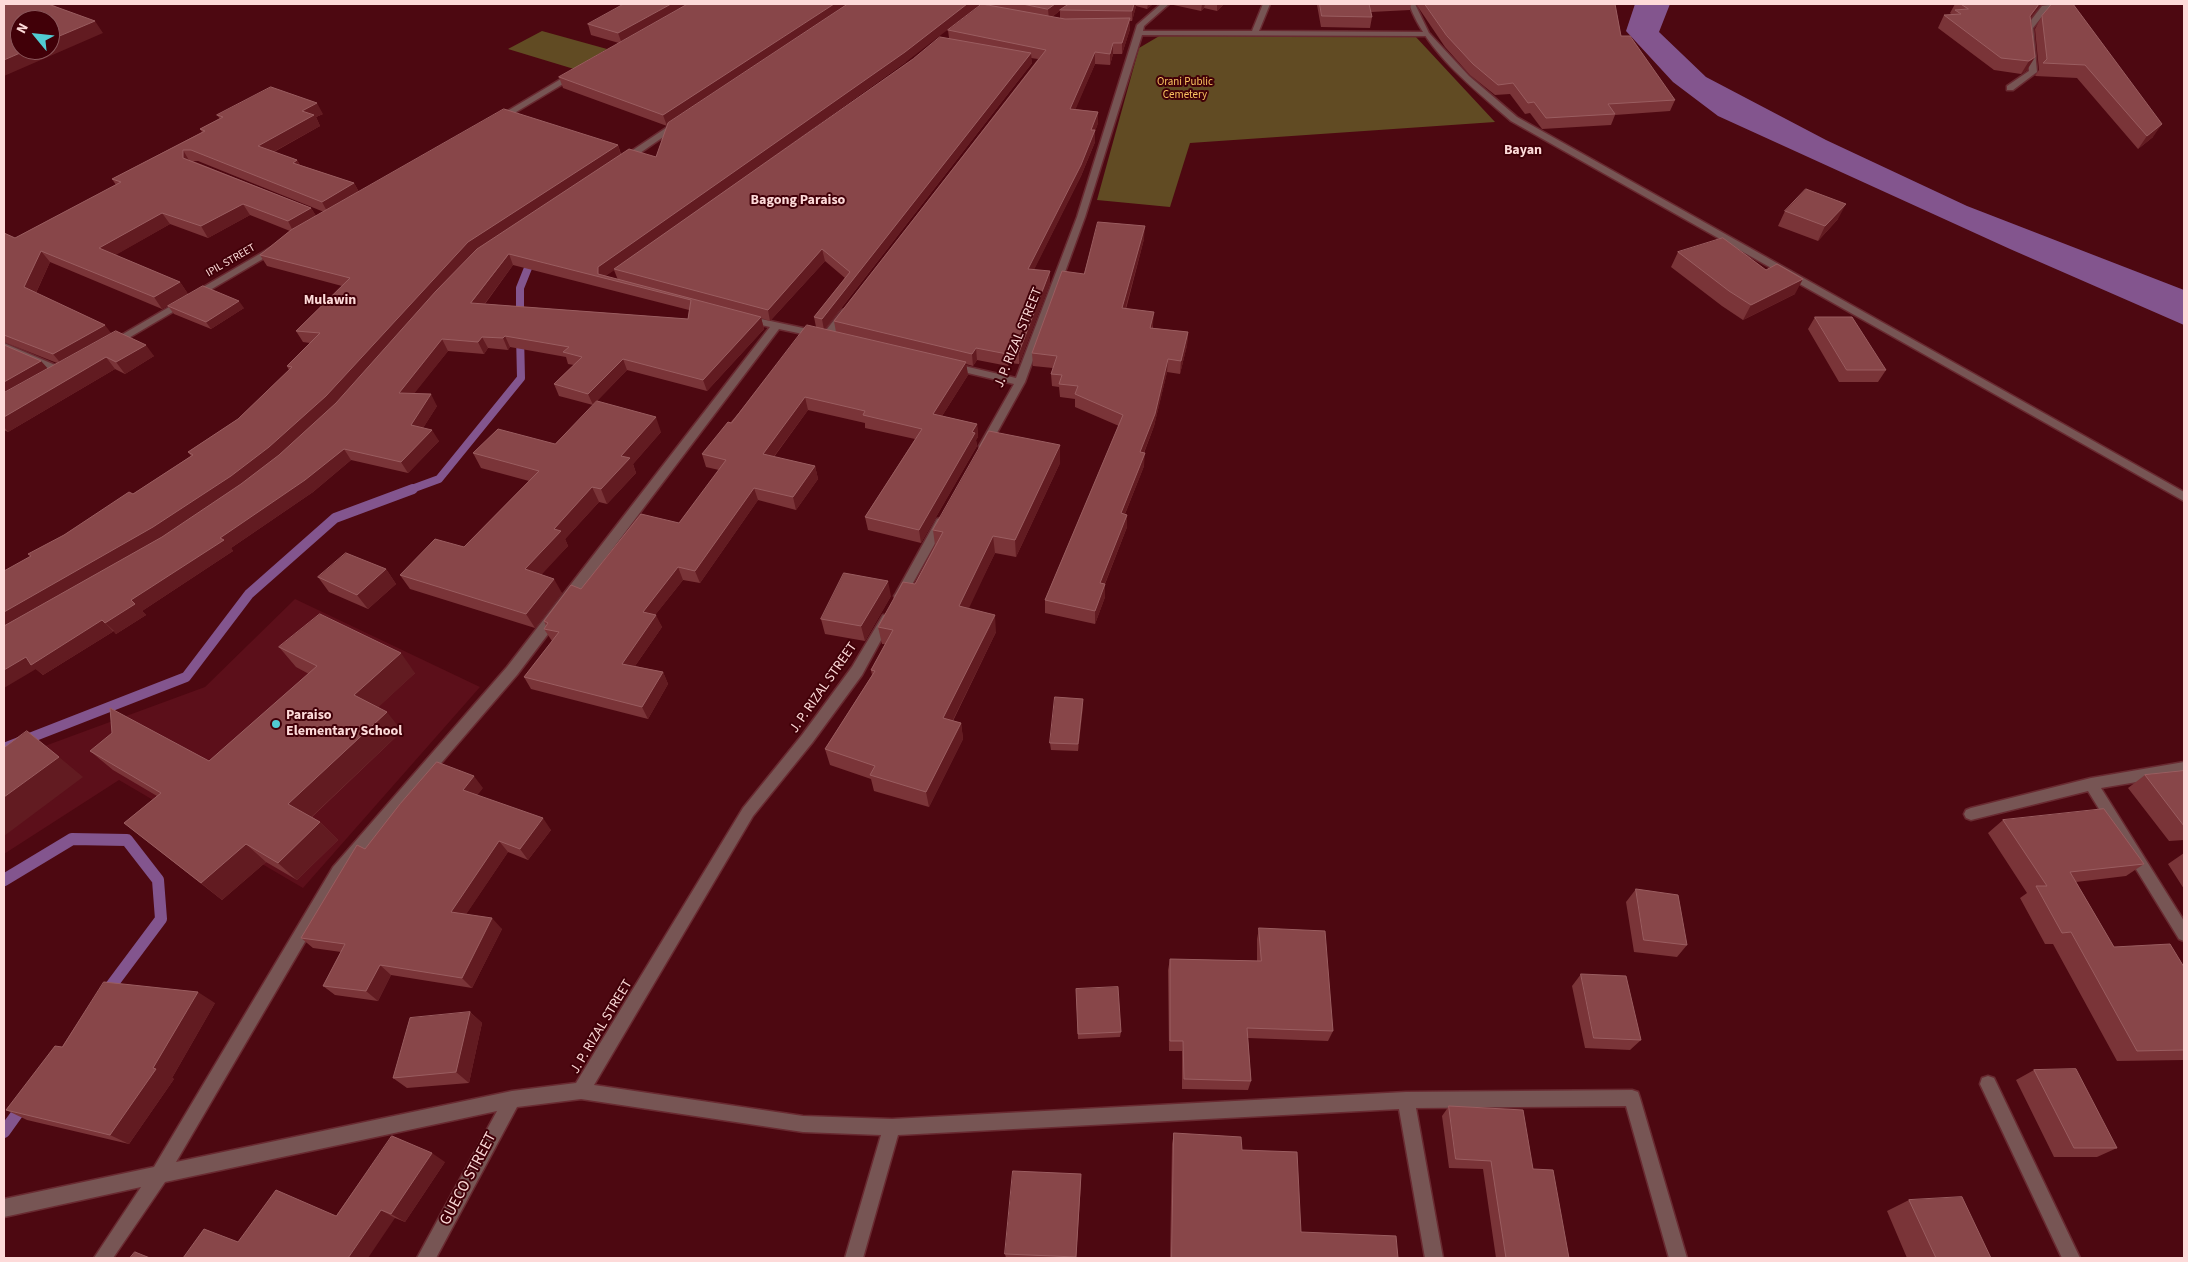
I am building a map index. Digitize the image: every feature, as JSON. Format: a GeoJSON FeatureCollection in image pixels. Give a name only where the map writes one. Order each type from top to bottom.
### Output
{"type":"FeatureCollection","features":[{"type":"Feature","properties":{"kind":"street"},"geometry":{"type":"LineString","coordinates":[[1137,28],[1165,4]]}},
{"type":"Feature","properties":{"kind":"street"},"geometry":{"type":"LineString","coordinates":[[1255,32],[1267,4]]}},
{"type":"Feature","properties":{"kind":"street"},"geometry":{"type":"LineString","coordinates":[[1412,4],[1426,34],[1466,78],[1514,119],[2184,497]]}},
{"type":"Feature","properties":{"kind":"street"},"geometry":{"type":"LineString","coordinates":[[2010,88],[2033,72],[2029,28],[2045,8],[2068,4]]}},
{"type":"Feature","properties":{"kind":"street"},"geometry":{"type":"LineString","coordinates":[[1137,28],[1255,32],[1426,34]]}},
{"type":"Feature","properties":{"kind":"street","name":"J. P. RIZAL STREET"},"geometry":{"type":"LineString","coordinates":[[977,458],[1020,382],[1081,217],[1137,28]]}},
{"type":"Feature","properties":{"kind":"street"},"geometry":{"type":"LineString","coordinates":[[490,124],[584,69]]}},
{"type":"Feature","properties":{"kind":"street"},"geometry":{"type":"LineString","coordinates":[[611,169],[686,119]]}},
{"type":"Feature","properties":{"kind":"street","name":"IPIL STREET"},"geometry":{"type":"LineString","coordinates":[[106,347],[285,243]]}},
{"type":"Feature","properties":{"kind":"street"},"geometry":{"type":"LineString","coordinates":[[738,317],[831,337],[851,304]]}},
{"type":"Feature","properties":{"kind":"street"},"geometry":{"type":"LineString","coordinates":[[103,1258],[160,1174],[338,872],[512,670],[775,326]]}},
{"type":"Feature","properties":{"kind":"street"},"geometry":{"type":"LineString","coordinates":[[4,346],[63,372]]}},
{"type":"Feature","properties":{"kind":"street"},"geometry":{"type":"LineString","coordinates":[[943,364],[1020,382]]}},
{"type":"Feature","properties":{"kind":"street","name":"J. P. RIZAL STREET"},"geometry":{"type":"LineString","coordinates":[[582,1092],[748,812],[807,740],[857,671],[948,509]]}},
{"type":"Feature","properties":{"kind":"street"},"geometry":{"type":"LineString","coordinates":[[1971,814],[2091,784],[2184,768]]}},
{"type":"Feature","properties":{"kind":"street"},"geometry":{"type":"LineString","coordinates":[[2091,784],[2184,934]]}},
{"type":"Feature","properties":{"kind":"street"},"geometry":{"type":"LineString","coordinates":[[1988,1084],[2070,1258]]}},
{"type":"Feature","properties":{"kind":"street"},"geometry":{"type":"LineString","coordinates":[[4,1208],[512,1099],[582,1092],[803,1124],[892,1128],[1406,1100],[1632,1098],[1678,1258]]}},
{"type":"Feature","properties":{"kind":"street","name":"GUECO STREET"},"geometry":{"type":"LineString","coordinates":[[426,1258],[512,1099]]}},
{"type":"Feature","properties":{"kind":"street"},"geometry":{"type":"LineString","coordinates":[[1406,1100],[1434,1258]]}},
{"type":"Feature","properties":{"kind":"street"},"geometry":{"type":"LineString","coordinates":[[854,1258],[892,1128]]}},
{"type":"Feature","properties":{"kind":"shaded area"},"geometry":{"type":"Polygon","coordinates":[[[1635,4],[1670,4],[1659,32],[1706,77],[1826,140],[1967,206],[2184,290],[2184,325],[2010,249],[1718,116],[1673,82],[1626,31],[1635,4]]]}},
{"type":"Feature","properties":{"kind":"shaded area","name":"Paraiso Elementary School"},"geometry":{"type":"Polygon","coordinates":[[[295,599],[480,687],[303,888],[119,780],[4,854],[4,761],[205,687],[295,599]]]}},
{"type":"Feature","properties":{"kind":"green space"},"geometry":{"type":"Polygon","coordinates":[[[542,31],[607,49],[574,69],[508,49],[542,31]]]}},
{"type":"Feature","properties":{"kind":"green space","name":"Orani Public Cemetery"},"geometry":{"type":"Polygon","coordinates":[[[1161,35],[1415,36],[1495,122],[1190,143],[1170,207],[1097,200],[1139,48],[1161,35]]]}},
{"type":"Feature","properties":{"kind":"building"},"geometry":{"type":"Polygon","coordinates":[[[4,4],[48,4],[95,21],[60,36],[60,10],[10,10],[10,57],[4,60],[4,4]]]}},
{"type":"Feature","properties":{"kind":"building"},"geometry":{"type":"Polygon","coordinates":[[[624,4],[671,4],[618,33],[588,24],[624,4]]]}},
{"type":"Feature","properties":{"kind":"building"},"geometry":{"type":"Polygon","coordinates":[[[688,4],[834,4],[663,115],[559,77],[688,4]]]}},
{"type":"Feature","properties":{"kind":"building"},"geometry":{"type":"Polygon","coordinates":[[[848,4],[967,4],[905,52],[598,267],[598,274],[761,317],[703,380],[623,359],[588,394],[554,384],[582,357],[563,352],[569,347],[505,336],[503,338],[482,337],[478,342],[442,339],[399,393],[431,394],[411,425],[432,430],[401,462],[344,449],[305,480],[220,538],[224,540],[131,600],[135,604],[105,623],[102,620],[31,665],[26,657],[4,670],[4,626],[162,537],[241,484],[279,455],[336,403],[436,291],[477,249],[629,149],[656,157],[668,123],[848,4]],[[509,254],[471,303],[688,319],[691,300],[509,254]]]}},
{"type":"Feature","properties":{"kind":"building"},"geometry":{"type":"Polygon","coordinates":[[[982,4],[1065,19],[1130,18],[1122,43],[1113,43],[1110,54],[1095,52],[1070,109],[1098,112],[1091,130],[1095,130],[1081,165],[1028,269],[1050,271],[1019,352],[1009,351],[1007,354],[976,348],[972,354],[834,321],[1046,50],[948,30],[982,4]]]}},
{"type":"Feature","properties":{"kind":"building"},"geometry":{"type":"Polygon","coordinates":[[[1023,4],[1055,4],[1048,9],[1023,4]]]}},
{"type":"Feature","properties":{"kind":"building"},"geometry":{"type":"Polygon","coordinates":[[[1069,4],[1134,4],[1132,11],[1060,10],[1069,4]]]}},
{"type":"Feature","properties":{"kind":"building"},"geometry":{"type":"Polygon","coordinates":[[[1320,4],[1369,4],[1372,17],[1322,16],[1320,4]]]}},
{"type":"Feature","properties":{"kind":"building"},"geometry":{"type":"Polygon","coordinates":[[[1425,4],[1615,4],[1621,36],[1630,36],[1675,100],[1608,104],[1615,114],[1546,118],[1534,102],[1528,103],[1513,83],[1498,85],[1473,64],[1447,36],[1425,4]]]}},
{"type":"Feature","properties":{"kind":"building"},"geometry":{"type":"Polygon","coordinates":[[[1961,4],[2039,4],[2030,16],[2035,57],[2029,61],[2001,58],[1944,15],[1961,14],[1955,10],[1968,9],[1961,4]]]}},
{"type":"Feature","properties":{"kind":"building"},"geometry":{"type":"Polygon","coordinates":[[[2052,4],[2073,4],[2162,124],[2147,136],[2085,65],[2043,63],[2047,59],[2042,16],[2052,4]]]}},
{"type":"Feature","properties":{"kind":"building"},"geometry":{"type":"Polygon","coordinates":[[[940,37],[1031,53],[822,319],[814,317],[850,272],[822,249],[768,310],[614,269],[913,59],[940,37]]]}},
{"type":"Feature","properties":{"kind":"building"},"geometry":{"type":"Polygon","coordinates":[[[271,87],[317,103],[302,111],[314,115],[258,146],[297,160],[293,163],[354,183],[322,202],[191,150],[183,150],[183,158],[311,208],[288,221],[243,204],[201,226],[162,213],[99,248],[180,282],[154,297],[41,251],[24,287],[105,325],[53,354],[4,335],[4,233],[15,238],[121,182],[112,179],[205,131],[200,129],[223,117],[217,115],[271,87]]]}},
{"type":"Feature","properties":{"kind":"building"},"geometry":{"type":"Polygon","coordinates":[[[504,109],[618,145],[468,242],[326,396],[269,447],[231,476],[153,527],[4,612],[4,571],[31,556],[28,554],[64,535],[129,492],[133,494],[193,455],[188,452],[238,419],[292,367],[287,366],[320,333],[296,331],[350,278],[260,255],[291,230],[504,109]]]}},
{"type":"Feature","properties":{"kind":"building"},"geometry":{"type":"Polygon","coordinates":[[[1806,189],[1846,204],[1825,226],[1785,211],[1806,189]]]}},
{"type":"Feature","properties":{"kind":"building"},"geometry":{"type":"Polygon","coordinates":[[[1098,222],[1145,226],[1122,308],[1154,312],[1150,328],[1188,332],[1181,361],[1168,359],[1155,414],[1140,452],[1145,453],[1121,513],[1127,515],[1100,583],[1105,584],[1095,611],[1045,600],[1123,415],[1075,394],[1078,386],[1059,384],[1062,375],[1051,374],[1057,356],[1032,353],[1062,271],[1084,274],[1098,222]]]}},
{"type":"Feature","properties":{"kind":"building"},"geometry":{"type":"Polygon","coordinates":[[[1723,238],[1766,270],[1777,264],[1803,279],[1751,305],[1729,291],[1678,252],[1723,238]]]}},
{"type":"Feature","properties":{"kind":"building"},"geometry":{"type":"Polygon","coordinates":[[[203,286],[239,301],[206,322],[168,306],[203,286]]]}},
{"type":"Feature","properties":{"kind":"building"},"geometry":{"type":"Polygon","coordinates":[[[1815,317],[1852,317],[1886,370],[1847,370],[1815,317]]]}},
{"type":"Feature","properties":{"kind":"building"},"geometry":{"type":"Polygon","coordinates":[[[807,325],[966,362],[933,414],[977,424],[972,432],[975,433],[919,530],[865,517],[922,429],[863,415],[865,411],[805,397],[763,454],[815,466],[793,497],[754,488],[695,571],[678,567],[643,612],[656,615],[622,664],[663,672],[642,707],[524,677],[559,632],[544,629],[548,623],[544,621],[571,585],[581,589],[641,514],[679,523],[726,460],[702,454],[728,422],[731,423],[807,325]]]}},
{"type":"Feature","properties":{"kind":"building"},"geometry":{"type":"Polygon","coordinates":[[[116,331],[146,345],[116,362],[106,357],[4,417],[4,393],[116,331]]]}},
{"type":"Feature","properties":{"kind":"building"},"geometry":{"type":"Polygon","coordinates":[[[4,345],[41,361],[4,382],[4,345]]]}},
{"type":"Feature","properties":{"kind":"building"},"geometry":{"type":"Polygon","coordinates":[[[597,401],[656,417],[621,456],[630,458],[601,489],[592,487],[554,529],[561,531],[525,569],[554,579],[526,614],[400,575],[435,539],[464,547],[539,471],[473,453],[498,429],[555,444],[597,401]]]}},
{"type":"Feature","properties":{"kind":"building"},"geometry":{"type":"Polygon","coordinates":[[[989,431],[1060,445],[1015,540],[993,536],[959,606],[995,615],[943,718],[961,723],[926,792],[870,775],[875,766],[825,749],[875,671],[871,670],[893,630],[878,627],[903,582],[915,584],[943,532],[933,530],[989,431]]]}},
{"type":"Feature","properties":{"kind":"building"},"geometry":{"type":"Polygon","coordinates":[[[346,553],[386,569],[357,595],[318,577],[346,553]]]}},
{"type":"Feature","properties":{"kind":"building"},"geometry":{"type":"Polygon","coordinates":[[[844,573],[888,581],[861,626],[821,619],[844,573]]]}},
{"type":"Feature","properties":{"kind":"building"},"geometry":{"type":"Polygon","coordinates":[[[320,614],[401,653],[354,695],[387,712],[288,804],[320,822],[278,863],[246,844],[201,883],[124,823],[161,793],[90,751],[112,733],[110,708],[209,761],[317,666],[279,647],[320,614]]]}},
{"type":"Feature","properties":{"kind":"building"},"geometry":{"type":"Polygon","coordinates":[[[1055,697],[1083,699],[1078,744],[1050,743],[1055,697]]]}},
{"type":"Feature","properties":{"kind":"building"},"geometry":{"type":"Polygon","coordinates":[[[27,731],[59,757],[4,797],[4,748],[27,731]]]}},
{"type":"Feature","properties":{"kind":"building"},"geometry":{"type":"Polygon","coordinates":[[[437,762],[474,776],[463,790],[543,818],[520,849],[499,841],[451,912],[492,918],[462,978],[380,965],[366,991],[323,986],[345,944],[301,938],[357,845],[365,849],[400,804],[437,762]]]}},
{"type":"Feature","properties":{"kind":"building"},"geometry":{"type":"Polygon","coordinates":[[[2184,771],[2184,826],[2145,775],[2184,771]]]}},
{"type":"Feature","properties":{"kind":"building"},"geometry":{"type":"Polygon","coordinates":[[[2104,809],[2144,864],[2070,872],[2114,947],[2170,944],[2184,967],[2184,1050],[2137,1051],[2071,932],[2062,933],[2036,886],[2047,886],[2003,820],[2104,809]]]}},
{"type":"Feature","properties":{"kind":"building"},"geometry":{"type":"Polygon","coordinates":[[[1636,889],[1678,895],[1687,945],[1644,940],[1636,889]]]}},
{"type":"Feature","properties":{"kind":"building"},"geometry":{"type":"Polygon","coordinates":[[[1259,928],[1325,931],[1333,1031],[1247,1028],[1251,1081],[1184,1079],[1183,1041],[1170,1041],[1170,959],[1261,961],[1259,928]]]}},
{"type":"Feature","properties":{"kind":"building"},"geometry":{"type":"Polygon","coordinates":[[[1581,974],[1626,976],[1641,1040],[1594,1038],[1581,974]]]}},
{"type":"Feature","properties":{"kind":"building"},"geometry":{"type":"Polygon","coordinates":[[[104,982],[198,992],[153,1068],[156,1069],[110,1135],[6,1110],[55,1046],[62,1047],[104,982]]]}},
{"type":"Feature","properties":{"kind":"building"},"geometry":{"type":"Polygon","coordinates":[[[1118,987],[1121,1032],[1078,1034],[1076,989],[1118,987]]]}},
{"type":"Feature","properties":{"kind":"building"},"geometry":{"type":"Polygon","coordinates":[[[470,1012],[456,1072],[393,1078],[410,1018],[470,1012]]]}},
{"type":"Feature","properties":{"kind":"building"},"geometry":{"type":"Polygon","coordinates":[[[2076,1069],[2117,1148],[2074,1148],[2034,1070],[2076,1069]]]}},
{"type":"Feature","properties":{"kind":"building"},"geometry":{"type":"Polygon","coordinates":[[[1449,1106],[1523,1110],[1533,1169],[1553,1170],[1569,1258],[1506,1258],[1491,1161],[1456,1159],[1449,1106]]]}},
{"type":"Feature","properties":{"kind":"building"},"geometry":{"type":"Polygon","coordinates":[[[1174,1133],[1241,1137],[1242,1150],[1297,1152],[1301,1232],[1396,1236],[1398,1258],[1172,1258],[1174,1133]]]}},
{"type":"Feature","properties":{"kind":"building"},"geometry":{"type":"Polygon","coordinates":[[[392,1136],[432,1153],[391,1214],[381,1210],[348,1258],[183,1258],[204,1229],[238,1242],[276,1190],[336,1216],[392,1136]]]}},
{"type":"Feature","properties":{"kind":"building"},"geometry":{"type":"Polygon","coordinates":[[[1013,1171],[1081,1174],[1076,1257],[1005,1254],[1013,1171]]]}},
{"type":"Feature","properties":{"kind":"building"},"geometry":{"type":"Polygon","coordinates":[[[1962,1197],[1991,1258],[1936,1258],[1909,1200],[1962,1197]]]}},
{"type":"Feature","properties":{"kind":"building"},"geometry":{"type":"Polygon","coordinates":[[[135,1252],[150,1258],[130,1258],[135,1252]]]}},
{"type":"Feature","properties":{"kind":"waterway"},"geometry":{"type":"LineString","coordinates":[[520,318],[520,288],[532,258]]}},
{"type":"Feature","properties":{"kind":"waterway"},"geometry":{"type":"LineString","coordinates":[[409,490],[439,479],[521,378],[520,335]]}},
{"type":"Feature","properties":{"kind":"waterway"},"geometry":{"type":"LineString","coordinates":[[4,748],[186,677],[249,594],[335,518],[413,489]]}},
{"type":"Feature","properties":{"kind":"waterway"},"geometry":{"type":"LineString","coordinates":[[4,880],[72,839],[127,840],[158,880],[161,919],[105,994]]}},
{"type":"Feature","properties":{"kind":"waterway"},"geometry":{"type":"LineString","coordinates":[[4,1132],[24,1104]]}},
{"type":"Feature","properties":{"kind":"place","name":"Paraiso Elementary School"},"geometry":{"type":"Point","coordinates":[276,724]}},
{"type":"Feature","properties":{"kind":"district","name":"Bayan"},"geometry":{"type":"Point","coordinates":[1523,151]}},
{"type":"Feature","properties":{"kind":"district","name":"Bagong Paraiso"},"geometry":{"type":"Point","coordinates":[798,201]}},
{"type":"Feature","properties":{"kind":"district","name":"Mulawin"},"geometry":{"type":"Point","coordinates":[330,301]}}]}
